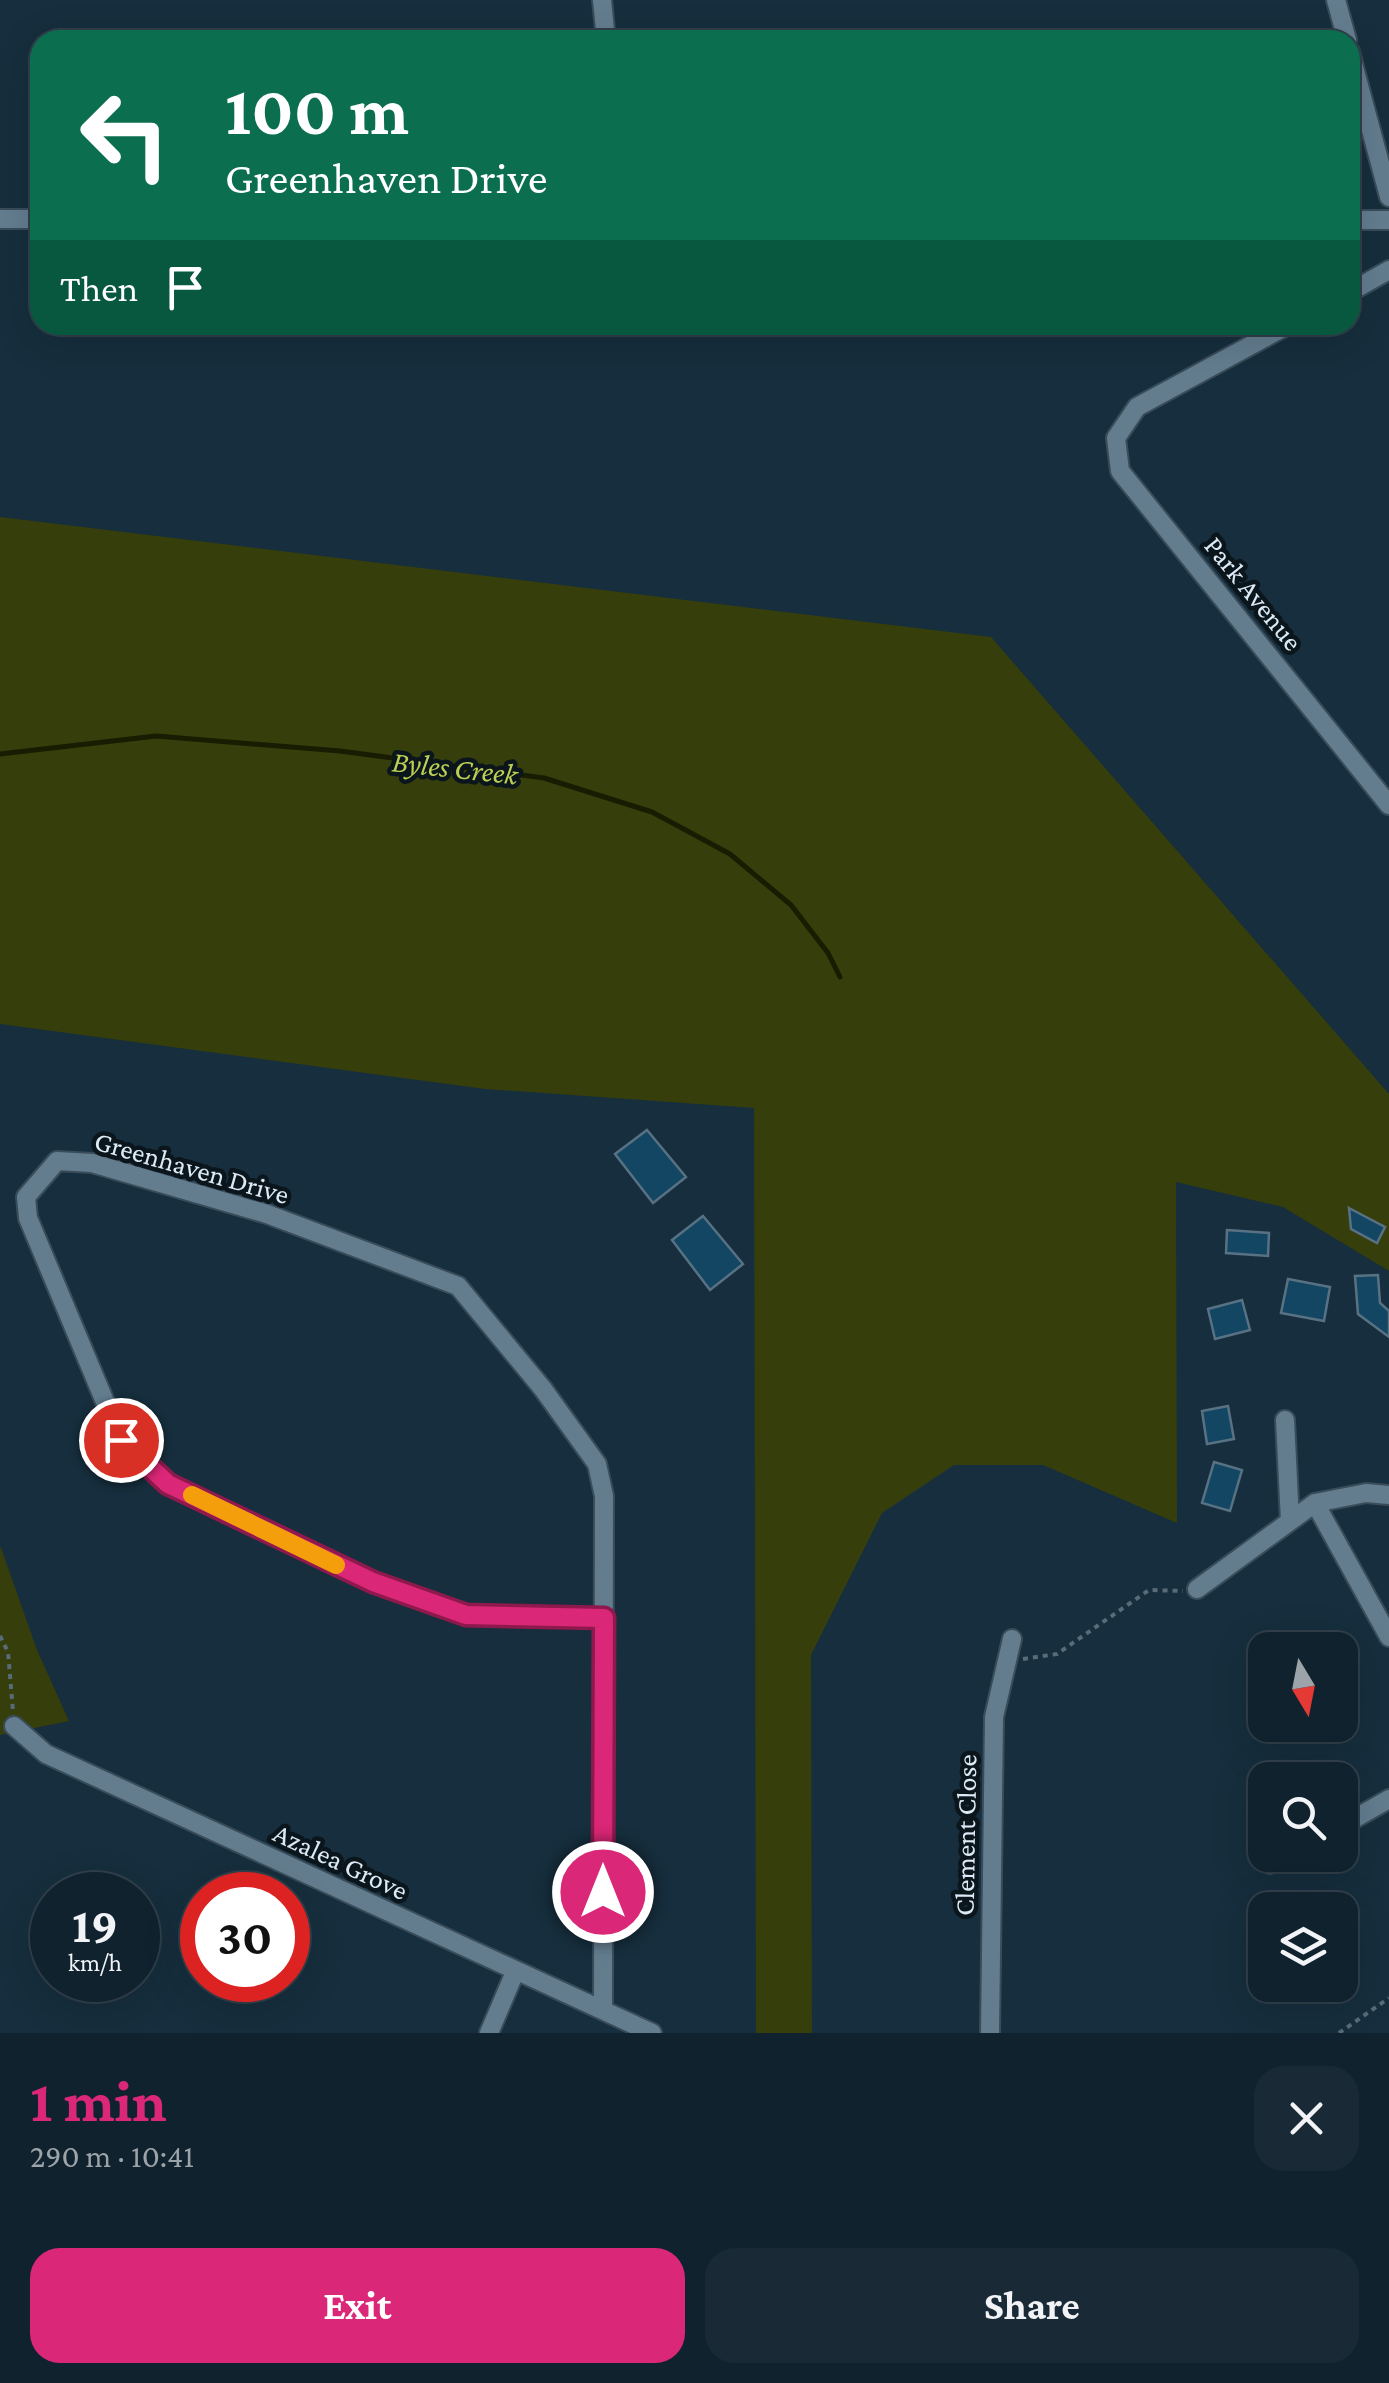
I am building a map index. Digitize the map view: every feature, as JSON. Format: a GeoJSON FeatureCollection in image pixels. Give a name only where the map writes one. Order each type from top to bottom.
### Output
{"type":"FeatureCollection","features":[{"type":"Feature","properties":{"kind":"street"},"geometry":{"type":"LineString","coordinates":[[602,0],[605,30]]}},
{"type":"Feature","properties":{"kind":"street"},"geometry":{"type":"LineString","coordinates":[[1336,0],[1344,30]]}},
{"type":"Feature","properties":{"kind":"street"},"geometry":{"type":"LineString","coordinates":[[1360,89],[1389,197]]}},
{"type":"Feature","properties":{"kind":"street"},"geometry":{"type":"LineString","coordinates":[[0,218],[30,219]]}},
{"type":"Feature","properties":{"kind":"street"},"geometry":{"type":"LineString","coordinates":[[1360,220],[1389,220]]}},
{"type":"Feature","properties":{"kind":"street"},"geometry":{"type":"LineString","coordinates":[[1360,286],[1389,270]]}},
{"type":"Feature","properties":{"kind":"street","name":"Park Avenue"},"geometry":{"type":"LineString","coordinates":[[1269,335],[1136,407],[1116,438],[1120,470],[1389,805]]}},
{"type":"Feature","properties":{"kind":"street","name":"Greenhaven Drive"},"geometry":{"type":"LineString","coordinates":[[603,2010],[604,1618],[604,1496],[597,1464],[543,1389],[458,1286],[267,1214],[92,1163],[57,1161],[26,1197],[34,1234],[121,1440],[168,1484],[373,1582],[466,1615],[604,1618]]}},
{"type":"Feature","properties":{"kind":"street"},"geometry":{"type":"LineString","coordinates":[[1285,1420],[1290,1521]]}},
{"type":"Feature","properties":{"kind":"street"},"geometry":{"type":"LineString","coordinates":[[1197,1589],[1315,1503],[1366,1493],[1389,1496]]}},
{"type":"Feature","properties":{"kind":"street"},"geometry":{"type":"LineString","coordinates":[[1315,1503],[1389,1637]]}},
{"type":"Feature","properties":{"kind":"street","name":"Clement Close"},"geometry":{"type":"LineString","coordinates":[[990,2033],[994,1717],[1012,1639]]}},
{"type":"Feature","properties":{"kind":"street","name":"Azalea Grove"},"geometry":{"type":"LineString","coordinates":[[14,1726],[46,1754],[652,2033]]}},
{"type":"Feature","properties":{"kind":"street"},"geometry":{"type":"LineString","coordinates":[[1358,1817],[1389,1799]]}},
{"type":"Feature","properties":{"kind":"street"},"geometry":{"type":"LineString","coordinates":[[489,2033],[514,1972]]}},
{"type":"Feature","properties":{"kind":"path"},"geometry":{"type":"LineString","coordinates":[[1007,1662],[1057,1654],[1149,1590],[1169,1593],[1197,1589]]}},
{"type":"Feature","properties":{"kind":"path"},"geometry":{"type":"LineString","coordinates":[[0,1636],[8,1652],[14,1726]]}},
{"type":"Feature","properties":{"kind":"path"},"geometry":{"type":"LineString","coordinates":[[1338,2033],[1389,1998]]}},
{"type":"Feature","properties":{"kind":"green space"},"geometry":{"type":"Polygon","coordinates":[[[0,517],[991,637],[1389,1094],[1389,1271],[1283,1207],[1176,1182],[1177,1523],[1043,1465],[954,1465],[882,1513],[811,1655],[812,2033],[756,2033],[754,1108],[485,1089],[0,1024],[0,517]]]}},
{"type":"Feature","properties":{"kind":"green space"},"geometry":{"type":"Polygon","coordinates":[[[0,1545],[37,1650],[69,1721],[0,1735],[0,1545]]]}},
{"type":"Feature","properties":{"kind":"building"},"geometry":{"type":"Polygon","coordinates":[[[647,1130],[686,1177],[653,1203],[615,1154],[647,1130]]]}},
{"type":"Feature","properties":{"kind":"building"},"geometry":{"type":"Polygon","coordinates":[[[1349,1208],[1385,1227],[1377,1243],[1351,1229],[1349,1208]]]}},
{"type":"Feature","properties":{"kind":"building"},"geometry":{"type":"Polygon","coordinates":[[[703,1216],[743,1264],[710,1290],[672,1240],[703,1216]]]}},
{"type":"Feature","properties":{"kind":"building"},"geometry":{"type":"Polygon","coordinates":[[[1227,1230],[1269,1233],[1268,1256],[1226,1253],[1227,1230]]]}},
{"type":"Feature","properties":{"kind":"building"},"geometry":{"type":"Polygon","coordinates":[[[1378,1275],[1380,1303],[1389,1311],[1389,1337],[1358,1314],[1355,1276],[1378,1275]]]}},
{"type":"Feature","properties":{"kind":"building"},"geometry":{"type":"Polygon","coordinates":[[[1288,1279],[1330,1287],[1324,1321],[1281,1313],[1288,1279]]]}},
{"type":"Feature","properties":{"kind":"building"},"geometry":{"type":"Polygon","coordinates":[[[1242,1300],[1250,1330],[1215,1339],[1208,1309],[1242,1300]]]}},
{"type":"Feature","properties":{"kind":"building"},"geometry":{"type":"Polygon","coordinates":[[[1228,1406],[1234,1439],[1207,1444],[1202,1411],[1228,1406]]]}},
{"type":"Feature","properties":{"kind":"building"},"geometry":{"type":"Polygon","coordinates":[[[1214,1462],[1242,1470],[1230,1511],[1202,1503],[1214,1462]]]}},
{"type":"Feature","properties":{"kind":"waterway","name":"Byles Creek"},"geometry":{"type":"LineString","coordinates":[[0,754],[156,736],[340,751],[544,778],[652,812],[730,854],[791,905],[828,953],[840,977]]}},
{"type":"Feature","properties":{"kind":"slow traffic"},"geometry":{"type":"LineString","coordinates":[[192,1495],[336,1565]]}},
{"type":"Feature","properties":{"kind":"route"},"geometry":{"type":"LineString","coordinates":[[121,1440],[168,1484],[373,1582],[466,1615],[604,1618],[603,1892]]}}]}
